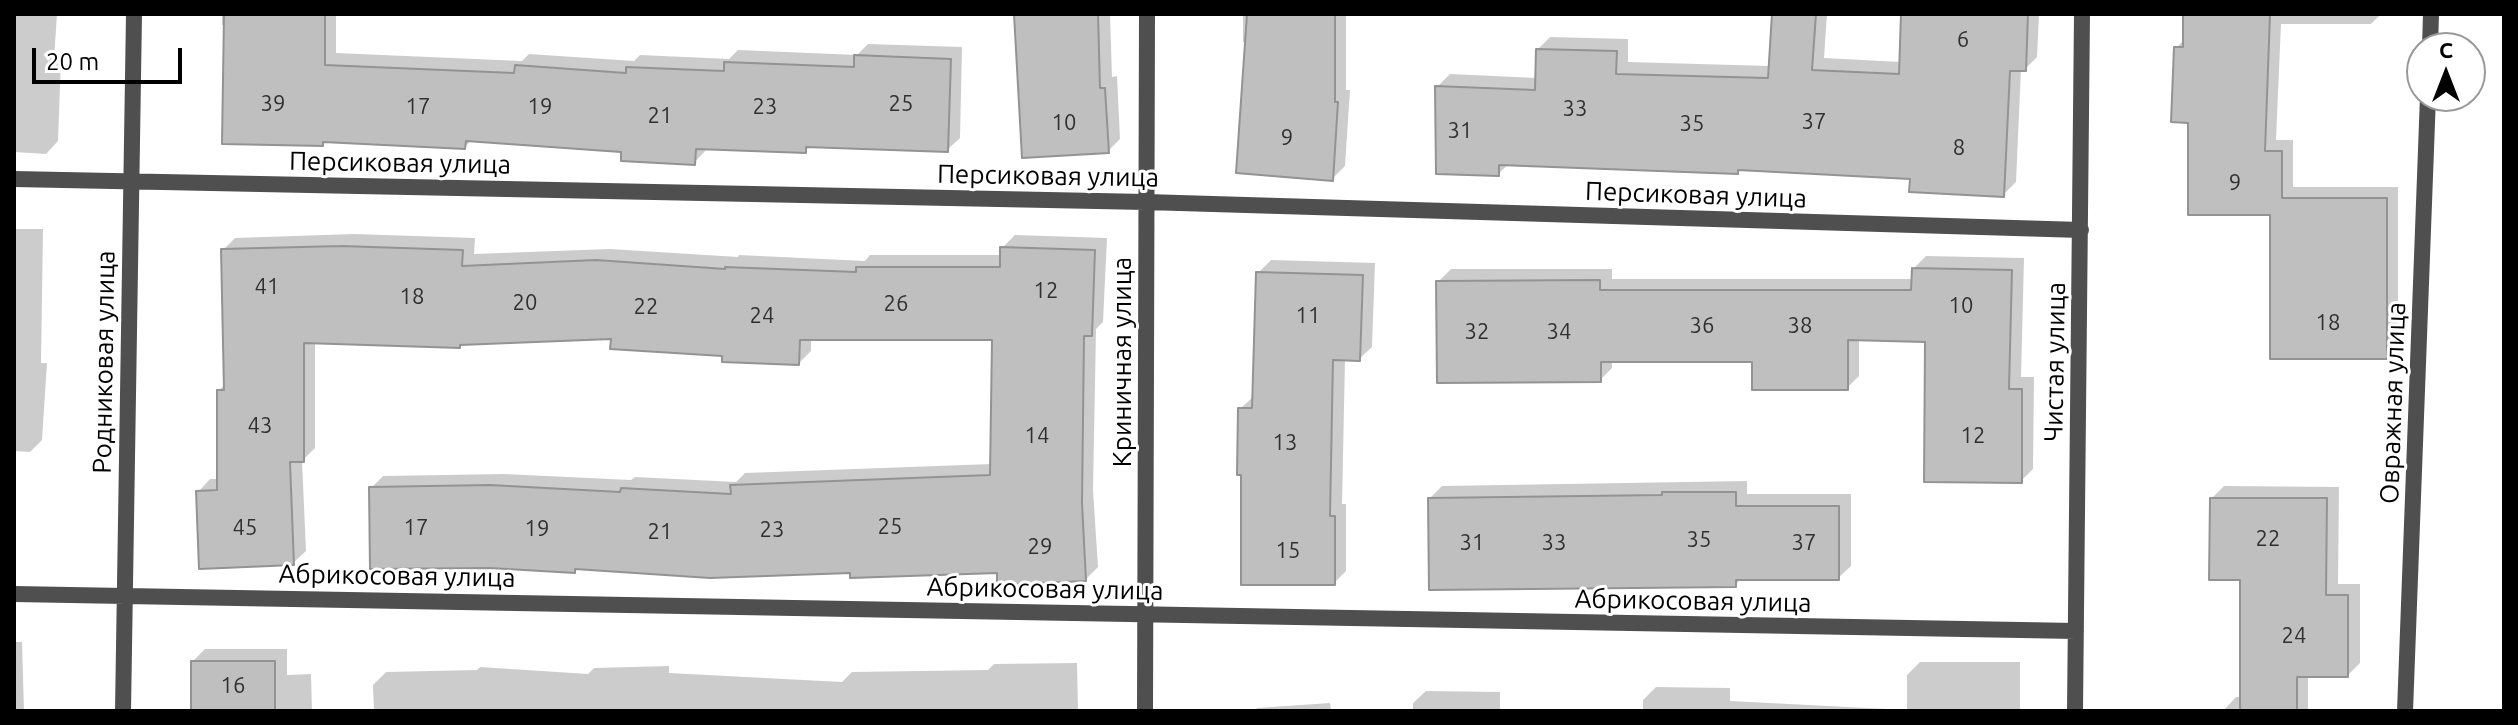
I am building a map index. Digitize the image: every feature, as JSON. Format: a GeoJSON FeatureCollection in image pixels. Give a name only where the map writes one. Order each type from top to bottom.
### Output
{"type":"FeatureCollection","features":[{"type":"Feature","properties":{"kind":"street","name":"Родниковая улица"},"geometry":{"type":"LineString","coordinates":[[123,711],[134,14]]}},
{"type":"Feature","properties":{"kind":"street","name":"Криничная улица"},"geometry":{"type":"LineString","coordinates":[[1145,711],[1147,14]]}},
{"type":"Feature","properties":{"kind":"street","name":"Чистая улица"},"geometry":{"type":"LineString","coordinates":[[2075,711],[2082,14]]}},
{"type":"Feature","properties":{"kind":"street","name":"Овражная улица"},"geometry":{"type":"LineString","coordinates":[[2405,711],[2427,112]]}},
{"type":"Feature","properties":{"kind":"street","name":"Персиковая улица"},"geometry":{"type":"LineString","coordinates":[[14,179],[1146,202],[2081,230]]}},
{"type":"Feature","properties":{"kind":"street","name":"Абрикосовая улица"},"geometry":{"type":"LineString","coordinates":[[14,594],[2076,631]]}},
{"type":"Feature","properties":{"kind":"building"},"geometry":{"type":"Polygon","coordinates":[[[224,14],[325,14],[325,65],[514,73],[515,65],[626,73],[626,67],[724,71],[724,62],[854,67],[854,55],[951,59],[948,152],[806,147],[806,153],[696,149],[695,165],[621,161],[621,152],[466,141],[465,149],[323,142],[323,146],[222,144],[224,14]]]}},
{"type":"Feature","properties":{"kind":"building"},"geometry":{"type":"Polygon","coordinates":[[[1014,14],[1098,14],[1100,88],[1105,88],[1109,153],[1022,158],[1014,14]]]}},
{"type":"Feature","properties":{"kind":"building"},"geometry":{"type":"Polygon","coordinates":[[[1247,14],[1335,14],[1335,102],[1338,102],[1333,181],[1236,173],[1247,14]]]}},
{"type":"Feature","properties":{"kind":"building"},"geometry":{"type":"Polygon","coordinates":[[[1772,14],[1816,14],[1812,70],[1899,74],[1901,14],[2028,14],[2026,71],[2010,71],[2004,197],[1909,192],[1910,179],[1738,170],[1738,174],[1499,165],[1499,176],[1436,174],[1435,86],[1535,90],[1536,49],[1617,51],[1616,74],[1768,78],[1772,14]]]}},
{"type":"Feature","properties":{"kind":"building"},"geometry":{"type":"Polygon","coordinates":[[[2183,14],[2270,14],[2265,151],[2282,151],[2282,198],[2387,198],[2387,359],[2270,359],[2270,215],[2188,215],[2188,123],[2171,122],[2174,47],[2183,47],[2183,14]]]}},
{"type":"Feature","properties":{"kind":"building"},"geometry":{"type":"Polygon","coordinates":[[[341,246],[463,250],[462,266],[596,260],[725,269],[856,272],[856,267],[1000,267],[1000,247],[1095,250],[1092,336],[1084,336],[1082,503],[1086,581],[997,585],[997,573],[850,578],[850,573],[710,578],[575,569],[575,573],[490,568],[370,569],[369,487],[490,485],[731,494],[730,485],[990,475],[992,340],[800,340],[799,365],[722,362],[722,356],[610,349],[611,339],[460,345],[460,348],[304,343],[304,462],[290,462],[294,565],[199,569],[196,491],[217,490],[217,390],[224,390],[221,249],[341,246]]]}},
{"type":"Feature","properties":{"kind":"building"},"geometry":{"type":"Polygon","coordinates":[[[1912,268],[2012,270],[2009,389],[2022,389],[2022,483],[1924,482],[1925,342],[1848,340],[1848,390],[1752,390],[1752,362],[1601,362],[1601,382],[1437,383],[1436,281],[1600,280],[1600,290],[1911,290],[1912,268]]]}},
{"type":"Feature","properties":{"kind":"building"},"geometry":{"type":"Polygon","coordinates":[[[1256,272],[1363,275],[1360,361],[1333,360],[1330,516],[1335,516],[1335,585],[1241,585],[1238,408],[1252,408],[1256,272]]]}},
{"type":"Feature","properties":{"kind":"building"},"geometry":{"type":"Polygon","coordinates":[[[1662,492],[1736,492],[1736,506],[1839,506],[1839,580],[1736,580],[1736,587],[1429,590],[1428,498],[1662,495],[1662,492]]]}},
{"type":"Feature","properties":{"kind":"building"},"geometry":{"type":"Polygon","coordinates":[[[2210,498],[2327,498],[2326,595],[2348,595],[2348,677],[2297,677],[2297,711],[2240,711],[2240,580],[2209,580],[2210,498]]]}},
{"type":"Feature","properties":{"kind":"building"},"geometry":{"type":"Polygon","coordinates":[[[191,661],[275,661],[275,711],[191,711],[191,661]]]}}]}
